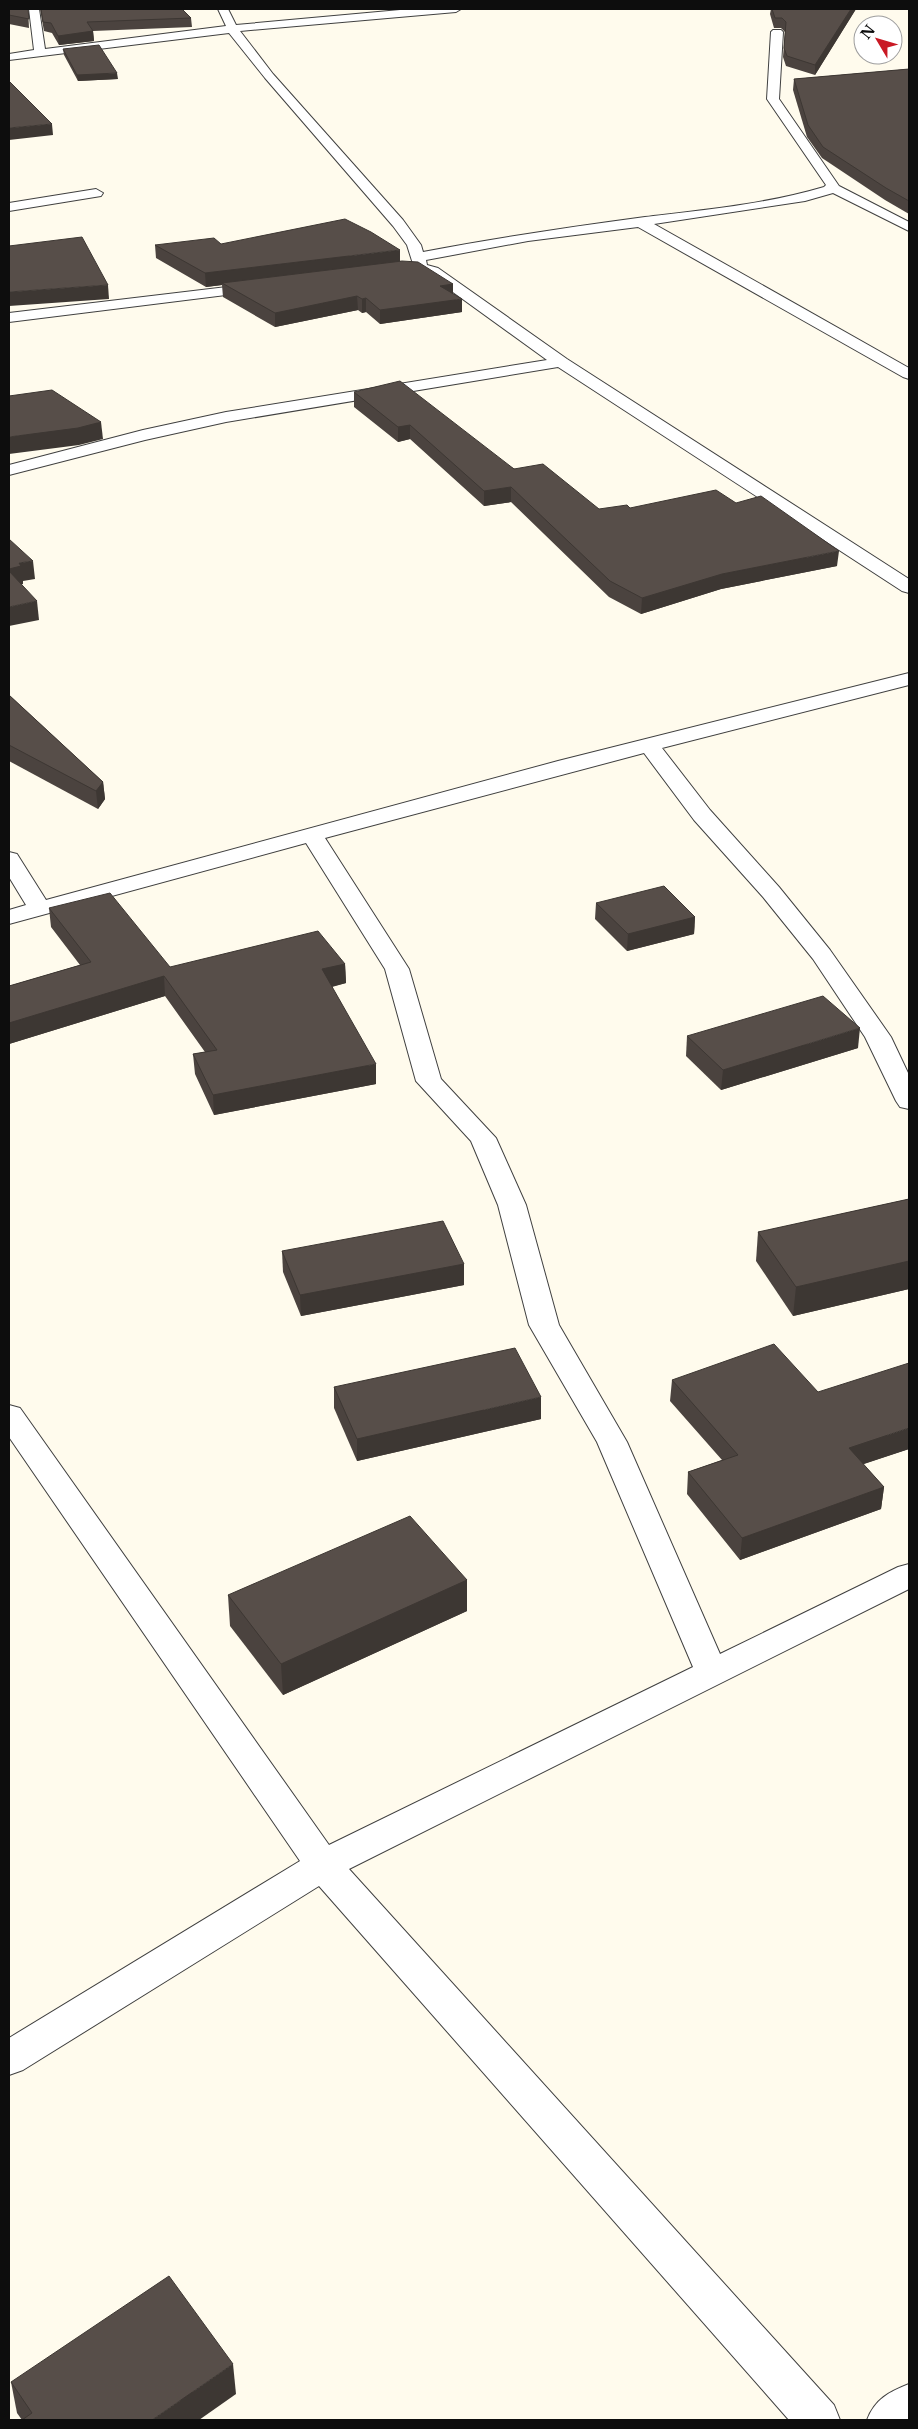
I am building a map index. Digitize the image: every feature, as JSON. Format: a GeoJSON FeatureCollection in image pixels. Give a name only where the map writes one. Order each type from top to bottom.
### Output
{"type":"FeatureCollection","features":[{"type":"Feature","properties":{"kind":"street"},"geometry":{"type":"LineString","coordinates":[[34,9],[40,53]]}},
{"type":"Feature","properties":{"kind":"street"},"geometry":{"type":"LineString","coordinates":[[223,9],[233,30],[270,76],[398,223],[414,245],[419,262],[561,362],[909,587]]}},
{"type":"Feature","properties":{"kind":"street"},"geometry":{"type":"LineString","coordinates":[[9,57],[100,44],[410,10],[456,9]]}},
{"type":"Feature","properties":{"kind":"street"},"geometry":{"type":"LineString","coordinates":[[382,271],[528,237],[805,197],[829,190],[833,185],[773,99],[777,32]]}},
{"type":"Feature","properties":{"kind":"street"},"geometry":{"type":"LineString","coordinates":[[831,187],[909,227]]}},
{"type":"Feature","properties":{"kind":"street"},"geometry":{"type":"LineString","coordinates":[[9,207],[96,193]]}},
{"type":"Feature","properties":{"kind":"street"},"geometry":{"type":"LineString","coordinates":[[640,222],[909,374]]}},
{"type":"Feature","properties":{"kind":"street"},"geometry":{"type":"LineString","coordinates":[[9,318],[274,285]]}},
{"type":"Feature","properties":{"kind":"street"},"geometry":{"type":"LineString","coordinates":[[9,470],[143,435],[226,417],[561,362]]}},
{"type":"Feature","properties":{"kind":"street"},"geometry":{"type":"LineString","coordinates":[[9,917],[649,745],[909,679]]}},
{"type":"Feature","properties":{"kind":"street"},"geometry":{"type":"LineString","coordinates":[[649,745],[702,815],[771,892],[822,955],[878,1037],[909,1101]]}},
{"type":"Feature","properties":{"kind":"street"},"geometry":{"type":"LineString","coordinates":[[312,836],[398,969],[429,1081],[483,1138],[512,1205],[544,1325],[612,1442],[712,1673]]}},
{"type":"Feature","properties":{"kind":"street"},"geometry":{"type":"LineString","coordinates":[[9,859],[39,908]]}},
{"type":"Feature","properties":{"kind":"street"},"geometry":{"type":"LineString","coordinates":[[9,1415],[323,1865],[818,2420]]}},
{"type":"Feature","properties":{"kind":"street"},"geometry":{"type":"LineString","coordinates":[[9,2058],[323,1865],[909,1575]]}},
{"type":"Feature","properties":{"kind":"street"},"geometry":{"type":"LineString","coordinates":[[889,2420],[909,2405]]}},
{"type":"Feature","properties":{"kind":"building"},"geometry":{"type":"Polygon","coordinates":[[[9,9],[28,9],[29,19],[9,15],[9,9]]]}},
{"type":"Feature","properties":{"kind":"building"},"geometry":{"type":"Polygon","coordinates":[[[41,9],[182,9],[191,18],[87,22],[93,31],[58,36],[51,23],[43,22],[41,9]]]}},
{"type":"Feature","properties":{"kind":"building"},"geometry":{"type":"Polygon","coordinates":[[[772,9],[851,9],[815,65],[787,56],[784,48],[786,22],[782,18],[775,18],[772,9]]]}},
{"type":"Feature","properties":{"kind":"building"},"geometry":{"type":"Polygon","coordinates":[[[99,45],[117,73],[77,75],[63,49],[99,45]]]}},
{"type":"Feature","properties":{"kind":"building"},"geometry":{"type":"Polygon","coordinates":[[[909,69],[909,201],[823,147],[808,125],[794,79],[909,69]]]}},
{"type":"Feature","properties":{"kind":"building"},"geometry":{"type":"Polygon","coordinates":[[[9,81],[52,124],[9,128],[9,81]]]}},
{"type":"Feature","properties":{"kind":"building"},"geometry":{"type":"Polygon","coordinates":[[[345,219],[400,250],[205,273],[155,245],[214,238],[221,244],[345,219]]]}},
{"type":"Feature","properties":{"kind":"building"},"geometry":{"type":"Polygon","coordinates":[[[82,237],[108,285],[9,292],[9,246],[82,237]]]}},
{"type":"Feature","properties":{"kind":"building"},"geometry":{"type":"Polygon","coordinates":[[[402,261],[418,262],[453,284],[440,286],[462,299],[380,310],[366,298],[362,299],[357,296],[275,313],[222,283],[402,261]]]}},
{"type":"Feature","properties":{"kind":"building"},"geometry":{"type":"Polygon","coordinates":[[[400,381],[514,469],[543,464],[599,509],[627,505],[630,508],[716,490],[736,503],[761,496],[839,551],[722,574],[642,598],[610,581],[511,487],[484,491],[410,425],[398,427],[354,392],[400,381]]]}},
{"type":"Feature","properties":{"kind":"building"},"geometry":{"type":"Polygon","coordinates":[[[52,390],[101,422],[78,428],[9,437],[9,396],[52,390]]]}},
{"type":"Feature","properties":{"kind":"building"},"geometry":{"type":"Polygon","coordinates":[[[9,539],[33,561],[19,563],[21,566],[9,569],[9,539]]]}},
{"type":"Feature","properties":{"kind":"building"},"geometry":{"type":"Polygon","coordinates":[[[9,571],[37,601],[9,607],[9,571]]]}},
{"type":"Feature","properties":{"kind":"building"},"geometry":{"type":"Polygon","coordinates":[[[9,695],[103,782],[96,791],[9,745],[9,695]]]}},
{"type":"Feature","properties":{"kind":"building"},"geometry":{"type":"Polygon","coordinates":[[[664,886],[695,917],[628,934],[596,903],[664,886]]]}},
{"type":"Feature","properties":{"kind":"building"},"geometry":{"type":"Polygon","coordinates":[[[110,893],[170,967],[318,931],[345,964],[322,969],[376,1064],[213,1095],[193,1054],[217,1050],[164,976],[9,1023],[9,986],[91,962],[49,908],[110,893]]]}},
{"type":"Feature","properties":{"kind":"building"},"geometry":{"type":"Polygon","coordinates":[[[823,996],[860,1028],[723,1070],[687,1036],[823,996]]]}},
{"type":"Feature","properties":{"kind":"building"},"geometry":{"type":"Polygon","coordinates":[[[909,1199],[909,1261],[796,1287],[758,1232],[909,1199]]]}},
{"type":"Feature","properties":{"kind":"building"},"geometry":{"type":"Polygon","coordinates":[[[443,1221],[464,1264],[300,1295],[282,1251],[443,1221]]]}},
{"type":"Feature","properties":{"kind":"building"},"geometry":{"type":"Polygon","coordinates":[[[774,1344],[818,1392],[909,1363],[909,1428],[849,1448],[884,1487],[742,1538],[688,1472],[738,1455],[672,1380],[774,1344]]]}},
{"type":"Feature","properties":{"kind":"building"},"geometry":{"type":"Polygon","coordinates":[[[515,1348],[541,1397],[357,1439],[334,1387],[515,1348]]]}},
{"type":"Feature","properties":{"kind":"building"},"geometry":{"type":"Polygon","coordinates":[[[410,1516],[467,1580],[281,1664],[228,1595],[410,1516]]]}},
{"type":"Feature","properties":{"kind":"building"},"geometry":{"type":"Polygon","coordinates":[[[169,2276],[233,2364],[152,2420],[22,2420],[32,2413],[11,2382],[169,2276]]]}}]}
